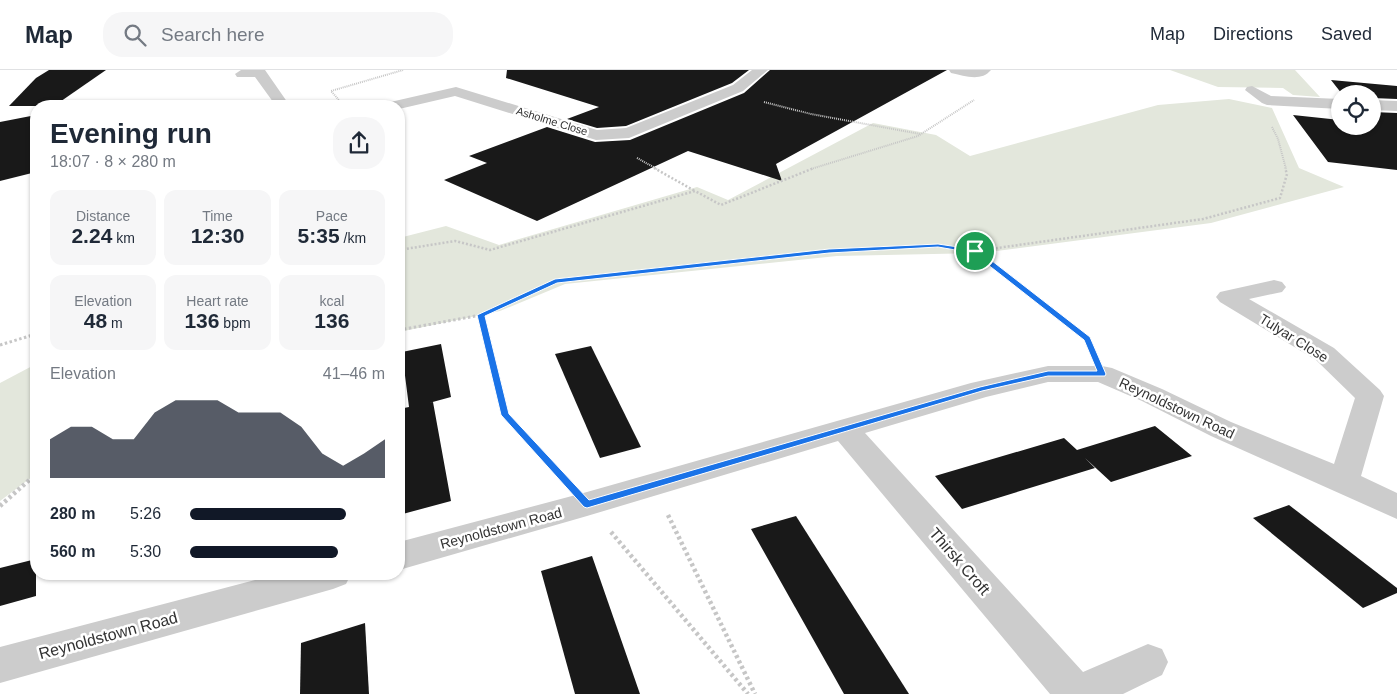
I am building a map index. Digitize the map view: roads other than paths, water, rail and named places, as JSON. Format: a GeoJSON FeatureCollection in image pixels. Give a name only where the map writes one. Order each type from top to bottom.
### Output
{"type":"FeatureCollection","features":[{"type":"Feature","properties":{"kind":"street","name":"Asholme Close"},"geometry":{"type":"LineString","coordinates":[[405,103],[456,91],[596,135],[629,133],[738,88],[761,70]]}},
{"type":"Feature","properties":{"kind":"street"},"geometry":{"type":"LineString","coordinates":[[956,70],[980,72]]}},
{"type":"Feature","properties":{"kind":"street"},"geometry":{"type":"LineString","coordinates":[[242,74],[259,72],[279,100]]}},
{"type":"Feature","properties":{"kind":"street"},"geometry":{"type":"LineString","coordinates":[[1252,90],[1267,100],[1331,104]]}},
{"type":"Feature","properties":{"kind":"street"},"geometry":{"type":"LineString","coordinates":[[1381,105],[1397,106]]}},
{"type":"Feature","properties":{"kind":"street","name":"Tulyar Close"},"geometry":{"type":"LineString","coordinates":[[1274,287],[1228,298],[1325,354],[1370,396],[1344,481]]}},
{"type":"Feature","properties":{"kind":"street","name":"Reynoldstown Road"},"geometry":{"type":"LineString","coordinates":[[405,554],[587,504],[980,389],[1048,374],[1102,374],[1152,395],[1220,430],[1344,481],[1397,507]]}},
{"type":"Feature","properties":{"kind":"street","name":"Thirsk Croft"},"geometry":{"type":"LineString","coordinates":[[843,428],[1076,694]]}},
{"type":"Feature","properties":{"kind":"street","name":"Reynoldstown Road"},"geometry":{"type":"LineString","coordinates":[[0,665],[311,580]]}},
{"type":"Feature","properties":{"kind":"street"},"geometry":{"type":"LineString","coordinates":[[1081,694],[1148,662]]}}]}
